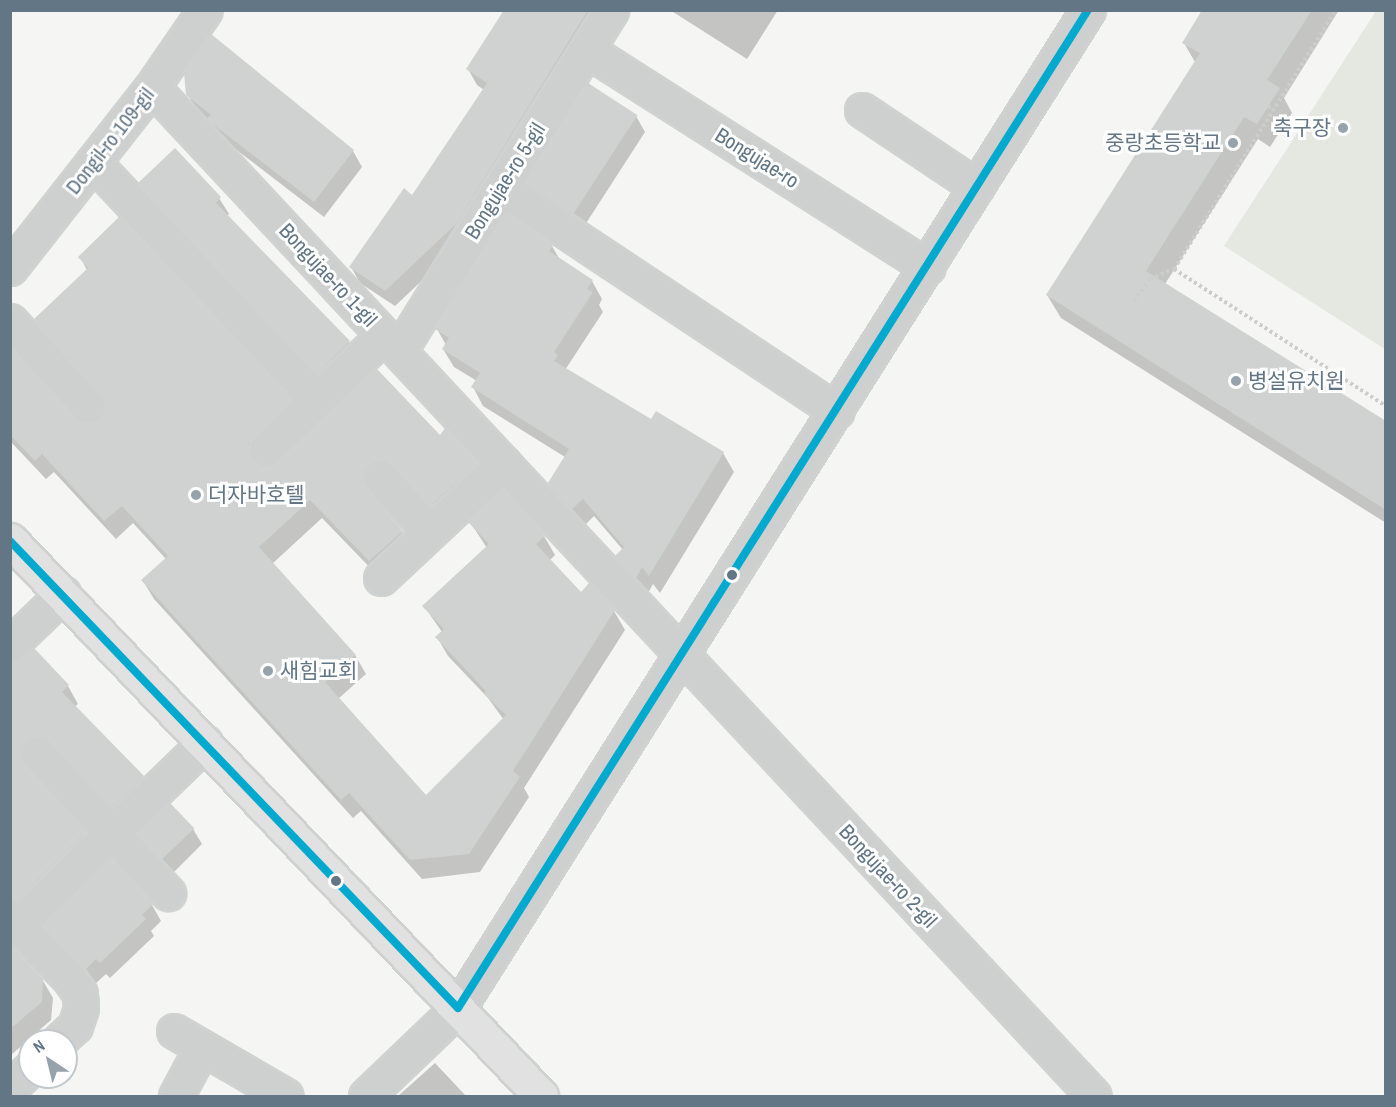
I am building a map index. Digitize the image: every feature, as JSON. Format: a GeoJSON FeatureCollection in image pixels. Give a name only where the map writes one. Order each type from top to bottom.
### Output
{"type":"FeatureCollection","features":[{"type":"Feature","properties":{"kind":"main road"},"geometry":{"type":"LineString","coordinates":[[10,540],[541,1096]]}},
{"type":"Feature","properties":{"kind":"street","name":"Dongil-ro 109-gil"},"geometry":{"type":"LineString","coordinates":[[10,268],[152,87],[205,10]]}},
{"type":"Feature","properties":{"kind":"street","name":"Bongujae-ro 5-gil"},"geometry":{"type":"LineString","coordinates":[[266,449],[317,400],[392,343],[501,188],[612,10]]}},
{"type":"Feature","properties":{"kind":"street"},"geometry":{"type":"LineString","coordinates":[[366,1096],[458,1008],[683,656],[1088,10]]}},
{"type":"Feature","properties":{"kind":"street","name":"Bongujae-ro"},"geometry":{"type":"LineString","coordinates":[[587,50],[928,267]]}},
{"type":"Feature","properties":{"kind":"street","name":"Bongujae-ro 1-gil"},"geometry":{"type":"LineString","coordinates":[[152,87],[683,656]]}},
{"type":"Feature","properties":{"kind":"street"},"geometry":{"type":"LineString","coordinates":[[862,110],[977,187]]}},
{"type":"Feature","properties":{"kind":"street"},"geometry":{"type":"LineString","coordinates":[[93,162],[317,400]]}},
{"type":"Feature","properties":{"kind":"street"},"geometry":{"type":"LineString","coordinates":[[501,188],[837,411]]}},
{"type":"Feature","properties":{"kind":"street"},"geometry":{"type":"LineString","coordinates":[[10,321],[88,406]]}},
{"type":"Feature","properties":{"kind":"street"},"geometry":{"type":"LineString","coordinates":[[381,578],[504,463]]}},
{"type":"Feature","properties":{"kind":"street"},"geometry":{"type":"LineString","coordinates":[[380,477],[430,532]]}},
{"type":"Feature","properties":{"kind":"street"},"geometry":{"type":"LineString","coordinates":[[10,645],[63,594]]}},
{"type":"Feature","properties":{"kind":"street","name":"Bongujae-ro 2-gil"},"geometry":{"type":"LineString","coordinates":[[683,656],[1094,1096]]}},
{"type":"Feature","properties":{"kind":"street"},"geometry":{"type":"LineString","coordinates":[[72,1029],[81,1008],[80,994],[69,978],[14,922],[113,833],[205,743]]}},
{"type":"Feature","properties":{"kind":"street"},"geometry":{"type":"LineString","coordinates":[[37,753],[168,893]]}},
{"type":"Feature","properties":{"kind":"street"},"geometry":{"type":"LineString","coordinates":[[174,1030],[286,1096]]}},
{"type":"Feature","properties":{"kind":"street"},"geometry":{"type":"LineString","coordinates":[[176,1096],[202,1047]]}},
{"type":"Feature","properties":{"kind":"path"},"geometry":{"type":"LineString","coordinates":[[1134,301],[1150,279],[1174,269],[1336,10]]}},
{"type":"Feature","properties":{"kind":"path"},"geometry":{"type":"LineString","coordinates":[[1268,106],[1274,110]]}},
{"type":"Feature","properties":{"kind":"path"},"geometry":{"type":"LineString","coordinates":[[1174,269],[1386,406]]}},
{"type":"Feature","properties":{"kind":"shaded area","name":"축구장"},"geometry":{"type":"Polygon","coordinates":[[[1376,11],[1386,11],[1385,349],[1224,246],[1376,11]]]}},
{"type":"Feature","properties":{"kind":"building"},"geometry":{"type":"Polygon","coordinates":[[[504,10],[588,10],[456,224],[385,291],[349,267],[404,188],[412,195],[487,83],[466,69],[504,10]]]}},
{"type":"Feature","properties":{"kind":"building"},"geometry":{"type":"Polygon","coordinates":[[[1202,10],[1312,10],[1267,80],[1280,88],[1257,124],[1244,117],[1146,271],[1386,421],[1386,510],[1046,295],[1200,53],[1182,43],[1202,10]]]}},
{"type":"Feature","properties":{"kind":"building"},"geometry":{"type":"Polygon","coordinates":[[[211,34],[354,150],[314,202],[210,122],[207,118],[211,115],[186,95],[184,73],[211,34]]]}},
{"type":"Feature","properties":{"kind":"building"},"geometry":{"type":"Polygon","coordinates":[[[588,83],[637,115],[574,213],[524,181],[588,83]]]}},
{"type":"Feature","properties":{"kind":"building"},"geometry":{"type":"Polygon","coordinates":[[[175,148],[221,197],[216,203],[350,341],[318,373],[138,183],[175,148]]]}},
{"type":"Feature","properties":{"kind":"building"},"geometry":{"type":"Polygon","coordinates":[[[506,214],[553,245],[549,251],[593,280],[587,289],[593,292],[554,352],[558,355],[554,361],[651,419],[656,411],[724,452],[649,576],[642,567],[636,578],[615,556],[624,547],[583,499],[572,509],[548,483],[569,449],[471,387],[480,373],[442,349],[449,338],[435,329],[506,214]]]}},
{"type":"Feature","properties":{"kind":"building"},"geometry":{"type":"Polygon","coordinates":[[[119,217],[291,399],[248,443],[248,453],[253,462],[261,467],[270,467],[279,462],[376,368],[440,435],[445,428],[477,463],[431,505],[393,464],[385,459],[377,459],[367,464],[362,472],[362,482],[403,531],[369,561],[310,500],[259,547],[356,655],[325,682],[426,795],[506,715],[484,694],[486,691],[435,637],[444,629],[422,606],[489,544],[468,522],[503,490],[545,536],[536,544],[581,592],[589,583],[615,610],[513,771],[520,777],[469,854],[410,860],[349,793],[341,800],[141,580],[168,556],[122,506],[104,521],[42,454],[35,461],[10,435],[10,349],[82,424],[91,424],[100,420],[106,412],[106,403],[102,393],[34,319],[88,268],[78,257],[119,217]]]}},
{"type":"Feature","properties":{"kind":"building"},"geometry":{"type":"Polygon","coordinates":[[[34,648],[69,685],[62,692],[144,776],[113,806],[50,740],[42,735],[32,735],[25,739],[19,748],[19,757],[23,765],[86,832],[16,900],[10,900],[10,663],[23,659],[34,648]]]}},
{"type":"Feature","properties":{"kind":"building"},"geometry":{"type":"Polygon","coordinates":[[[170,803],[194,828],[162,859],[138,834],[170,803]]]}},
{"type":"Feature","properties":{"kind":"building"},"geometry":{"type":"Polygon","coordinates":[[[111,860],[153,904],[142,915],[146,919],[100,963],[96,959],[86,969],[44,925],[111,860]]]}},
{"type":"Feature","properties":{"kind":"building"},"geometry":{"type":"Polygon","coordinates":[[[10,945],[43,979],[42,1002],[10,1029],[10,945]]]}},
{"type":"Feature","properties":{"kind":"transit line"},"geometry":{"type":"LineString","coordinates":[[10,541],[458,1008],[1088,10]]}},
{"type":"Feature","properties":{"kind":"place","name":"축구장"},"geometry":{"type":"Point","coordinates":[1343,128]}},
{"type":"Feature","properties":{"kind":"place","name":"중랑초등학교"},"geometry":{"type":"Point","coordinates":[1233,143]}},
{"type":"Feature","properties":{"kind":"place","name":"병설유치원"},"geometry":{"type":"Point","coordinates":[1236,381]}},
{"type":"Feature","properties":{"kind":"place","name":"더자바호텔"},"geometry":{"type":"Point","coordinates":[196,495]}},
{"type":"Feature","properties":{"kind":"place","name":"새힘교회"},"geometry":{"type":"Point","coordinates":[268,671]}}]}
